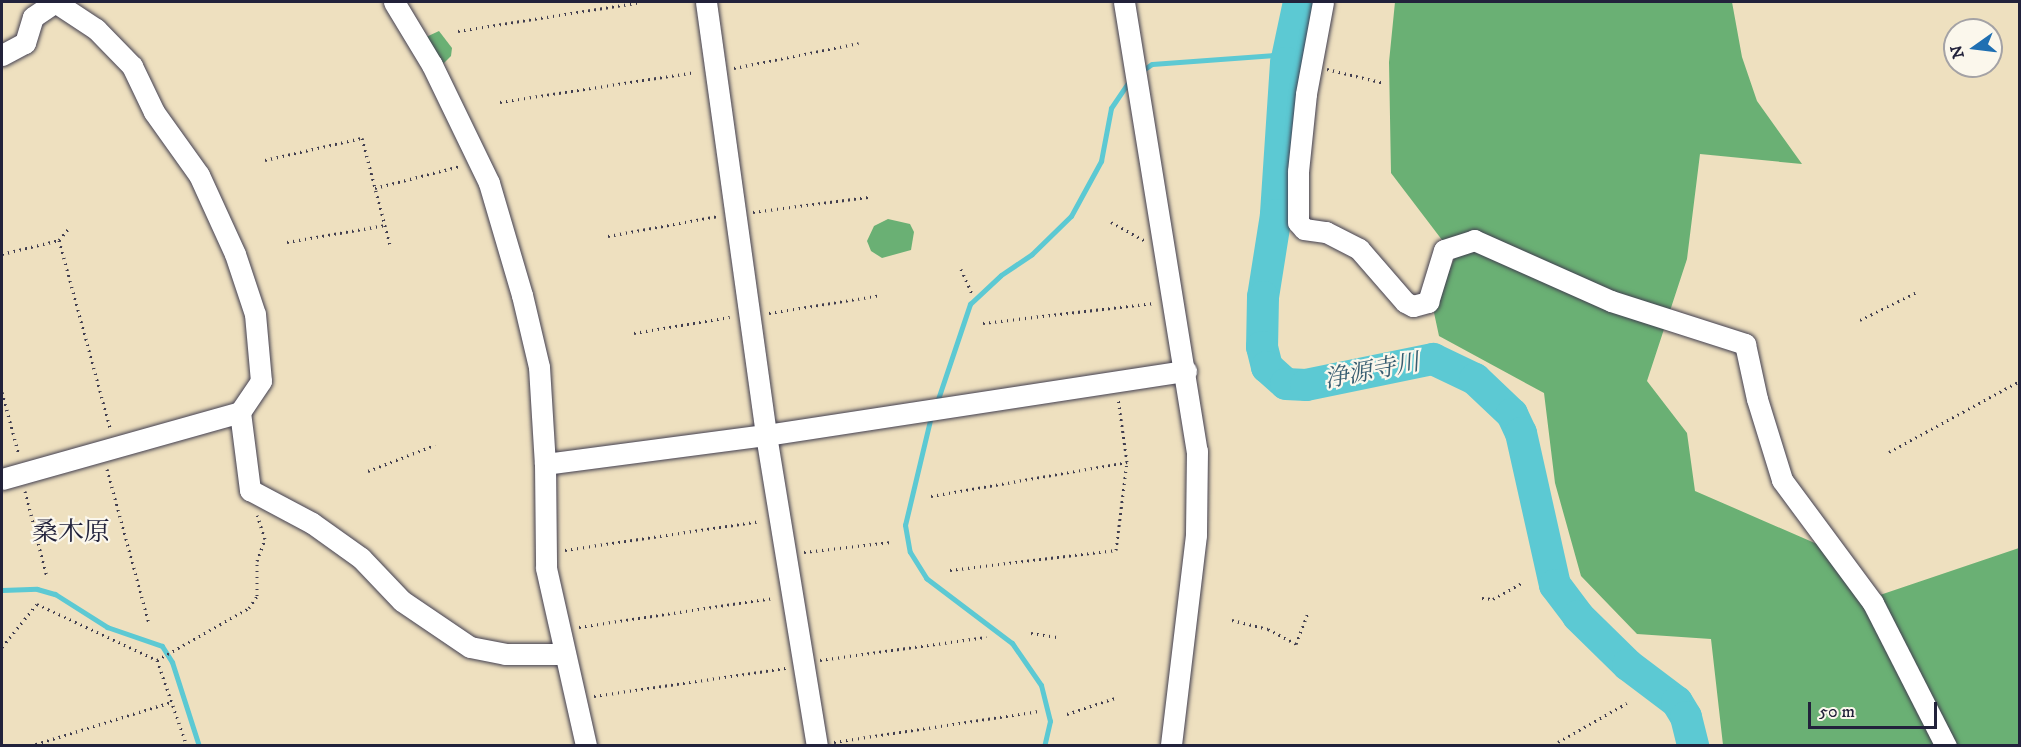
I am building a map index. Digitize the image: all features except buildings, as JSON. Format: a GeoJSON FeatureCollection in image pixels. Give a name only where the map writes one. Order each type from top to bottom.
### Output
{"type":"FeatureCollection","features":[{"type":"Feature","properties":{"kind":"street"},"geometry":{"type":"LineString","coordinates":[[2,55],[25,42],[33,17],[55,2],[96,29],[132,66],[154,112],[199,175],[220,218],[255,314],[261,381],[240,412],[2,479]]}},
{"type":"Feature","properties":{"kind":"street"},"geometry":{"type":"LineString","coordinates":[[394,2],[432,66],[489,183],[539,367],[545,464],[546,568],[563,654],[586,746]]}},
{"type":"Feature","properties":{"kind":"street"},"geometry":{"type":"LineString","coordinates":[[706,2],[766,435],[823,744]]}},
{"type":"Feature","properties":{"kind":"street"},"geometry":{"type":"LineString","coordinates":[[1124,2],[1186,371],[1197,451],[1196,535],[1171,746]]}},
{"type":"Feature","properties":{"kind":"street"},"geometry":{"type":"LineString","coordinates":[[1323,2],[1311,67],[1298,171],[1298,222],[1304,229],[1326,232],[1359,249],[1405,302],[1413,306],[1428,302],[1444,250],[1474,240],[1611,301],[1745,344],[1757,399],[1782,480],[1873,603],[1928,704],[1946,746]]}},
{"type":"Feature","properties":{"kind":"street"},"geometry":{"type":"LineString","coordinates":[[545,464],[766,435],[1186,371]]}},
{"type":"Feature","properties":{"kind":"street"},"geometry":{"type":"LineString","coordinates":[[240,412],[250,490],[312,523],[361,558],[402,601],[470,647],[505,654],[563,654]]}},
{"type":"Feature","properties":{"kind":"path"},"geometry":{"type":"LineString","coordinates":[[458,31],[642,2]]}},
{"type":"Feature","properties":{"kind":"path"},"geometry":{"type":"LineString","coordinates":[[727,69],[859,43]]}},
{"type":"Feature","properties":{"kind":"path"},"geometry":{"type":"LineString","coordinates":[[1311,67],[1384,83]]}},
{"type":"Feature","properties":{"kind":"path"},"geometry":{"type":"LineString","coordinates":[[500,102],[702,71]]}},
{"type":"Feature","properties":{"kind":"path"},"geometry":{"type":"LineString","coordinates":[[265,160],[362,138],[390,245]]}},
{"type":"Feature","properties":{"kind":"path"},"geometry":{"type":"LineString","coordinates":[[375,188],[471,163]]}},
{"type":"Feature","properties":{"kind":"path"},"geometry":{"type":"LineString","coordinates":[[748,213],[868,197]]}},
{"type":"Feature","properties":{"kind":"path"},"geometry":{"type":"LineString","coordinates":[[608,236],[723,215]]}},
{"type":"Feature","properties":{"kind":"path"},"geometry":{"type":"LineString","coordinates":[[1111,222],[1150,244]]}},
{"type":"Feature","properties":{"kind":"path"},"geometry":{"type":"LineString","coordinates":[[286,242],[385,225]]}},
{"type":"Feature","properties":{"kind":"path"},"geometry":{"type":"LineString","coordinates":[[2,254],[59,240],[70,227]]}},
{"type":"Feature","properties":{"kind":"path"},"geometry":{"type":"LineString","coordinates":[[59,240],[111,433]]}},
{"type":"Feature","properties":{"kind":"path"},"geometry":{"type":"LineString","coordinates":[[961,269],[972,294]]}},
{"type":"Feature","properties":{"kind":"path"},"geometry":{"type":"LineString","coordinates":[[1860,320],[1917,292]]}},
{"type":"Feature","properties":{"kind":"path"},"geometry":{"type":"LineString","coordinates":[[764,313],[881,295]]}},
{"type":"Feature","properties":{"kind":"path"},"geometry":{"type":"LineString","coordinates":[[983,323],[1159,303]]}},
{"type":"Feature","properties":{"kind":"path"},"geometry":{"type":"LineString","coordinates":[[634,333],[738,315]]}},
{"type":"Feature","properties":{"kind":"path"},"geometry":{"type":"LineString","coordinates":[[1889,452],[2019,381]]}},
{"type":"Feature","properties":{"kind":"path"},"geometry":{"type":"LineString","coordinates":[[2,392],[20,460]]}},
{"type":"Feature","properties":{"kind":"path"},"geometry":{"type":"LineString","coordinates":[[950,570],[1116,550],[1127,462],[1118,392]]}},
{"type":"Feature","properties":{"kind":"path"},"geometry":{"type":"LineString","coordinates":[[369,471],[435,446]]}},
{"type":"Feature","properties":{"kind":"path"},"geometry":{"type":"LineString","coordinates":[[105,462],[149,624]]}},
{"type":"Feature","properties":{"kind":"path"},"geometry":{"type":"LineString","coordinates":[[931,496],[1127,462]]}},
{"type":"Feature","properties":{"kind":"path"},"geometry":{"type":"LineString","coordinates":[[24,485],[47,577]]}},
{"type":"Feature","properties":{"kind":"path"},"geometry":{"type":"LineString","coordinates":[[158,660],[249,608],[257,596],[257,561],[265,538],[250,490]]}},
{"type":"Feature","properties":{"kind":"path"},"geometry":{"type":"LineString","coordinates":[[555,552],[768,520]]}},
{"type":"Feature","properties":{"kind":"path"},"geometry":{"type":"LineString","coordinates":[[796,553],[891,542]]}},
{"type":"Feature","properties":{"kind":"path"},"geometry":{"type":"LineString","coordinates":[[1482,598],[1493,599],[1524,582]]}},
{"type":"Feature","properties":{"kind":"path"},"geometry":{"type":"LineString","coordinates":[[568,629],[781,597]]}},
{"type":"Feature","properties":{"kind":"path"},"geometry":{"type":"LineString","coordinates":[[2,647],[37,604],[158,660],[186,746]]}},
{"type":"Feature","properties":{"kind":"path"},"geometry":{"type":"LineString","coordinates":[[1232,620],[1268,629],[1296,644],[1308,612]]}},
{"type":"Feature","properties":{"kind":"path"},"geometry":{"type":"LineString","coordinates":[[1031,633],[1057,637]]}},
{"type":"Feature","properties":{"kind":"path"},"geometry":{"type":"LineString","coordinates":[[815,660],[986,637]]}},
{"type":"Feature","properties":{"kind":"path"},"geometry":{"type":"LineString","coordinates":[[586,697],[793,667]]}},
{"type":"Feature","properties":{"kind":"path"},"geometry":{"type":"LineString","coordinates":[[1067,714],[1115,698]]}},
{"type":"Feature","properties":{"kind":"path"},"geometry":{"type":"LineString","coordinates":[[30,746],[171,702]]}},
{"type":"Feature","properties":{"kind":"path"},"geometry":{"type":"LineString","coordinates":[[1558,742],[1627,703]]}},
{"type":"Feature","properties":{"kind":"path"},"geometry":{"type":"LineString","coordinates":[[823,744],[1038,711]]}},
{"type":"Feature","properties":{"kind":"green space"},"geometry":{"type":"Polygon","coordinates":[[[1395,2],[1732,2],[1742,57],[1757,101],[1802,164],[1700,154],[1687,259],[1647,381],[1687,433],[1695,491],[1817,544],[1877,596],[2019,548],[2019,745],[1723,745],[1711,639],[1637,634],[1581,576],[1555,483],[1544,393],[1439,336],[1433,308],[1455,257],[1391,173],[1389,62],[1395,2]]]}},
{"type":"Feature","properties":{"kind":"green space"},"geometry":{"type":"Polygon","coordinates":[[[439,31],[452,48],[451,56],[444,63],[436,63],[424,38],[439,31]]]}},
{"type":"Feature","properties":{"kind":"green space"},"geometry":{"type":"Polygon","coordinates":[[[888,219],[910,224],[914,232],[911,250],[882,258],[871,251],[867,241],[874,226],[888,219]]]}},
{"type":"Feature","properties":{"kind":"waterway","name":"浄源寺川"},"geometry":{"type":"LineString","coordinates":[[1299,2],[1286,63],[1276,215],[1263,297],[1262,347],[1267,367],[1286,384],[1306,385],[1433,359],[1475,379],[1512,414],[1521,433],[1555,585],[1578,616],[1628,665],[1677,702],[1686,717],[1693,746]]}},
{"type":"Feature","properties":{"kind":"waterway"},"geometry":{"type":"LineString","coordinates":[[1140,72],[1152,64],[1289,54]]}},
{"type":"Feature","properties":{"kind":"waterway"},"geometry":{"type":"LineString","coordinates":[[936,405],[970,304],[1001,275],[1032,254],[1071,216],[1101,161],[1111,108],[1130,80]]}},
{"type":"Feature","properties":{"kind":"waterway"},"geometry":{"type":"LineString","coordinates":[[931,416],[905,525],[910,552],[926,578],[1012,643],[1041,685],[1050,721],[1044,746]]}},
{"type":"Feature","properties":{"kind":"waterway"},"geometry":{"type":"LineString","coordinates":[[2,590],[37,589],[55,594],[107,627],[162,646],[172,662],[199,746]]}},
{"type":"Feature","properties":{"kind":"district","name":"桑木原"},"geometry":{"type":"Point","coordinates":[71,533]}}]}
